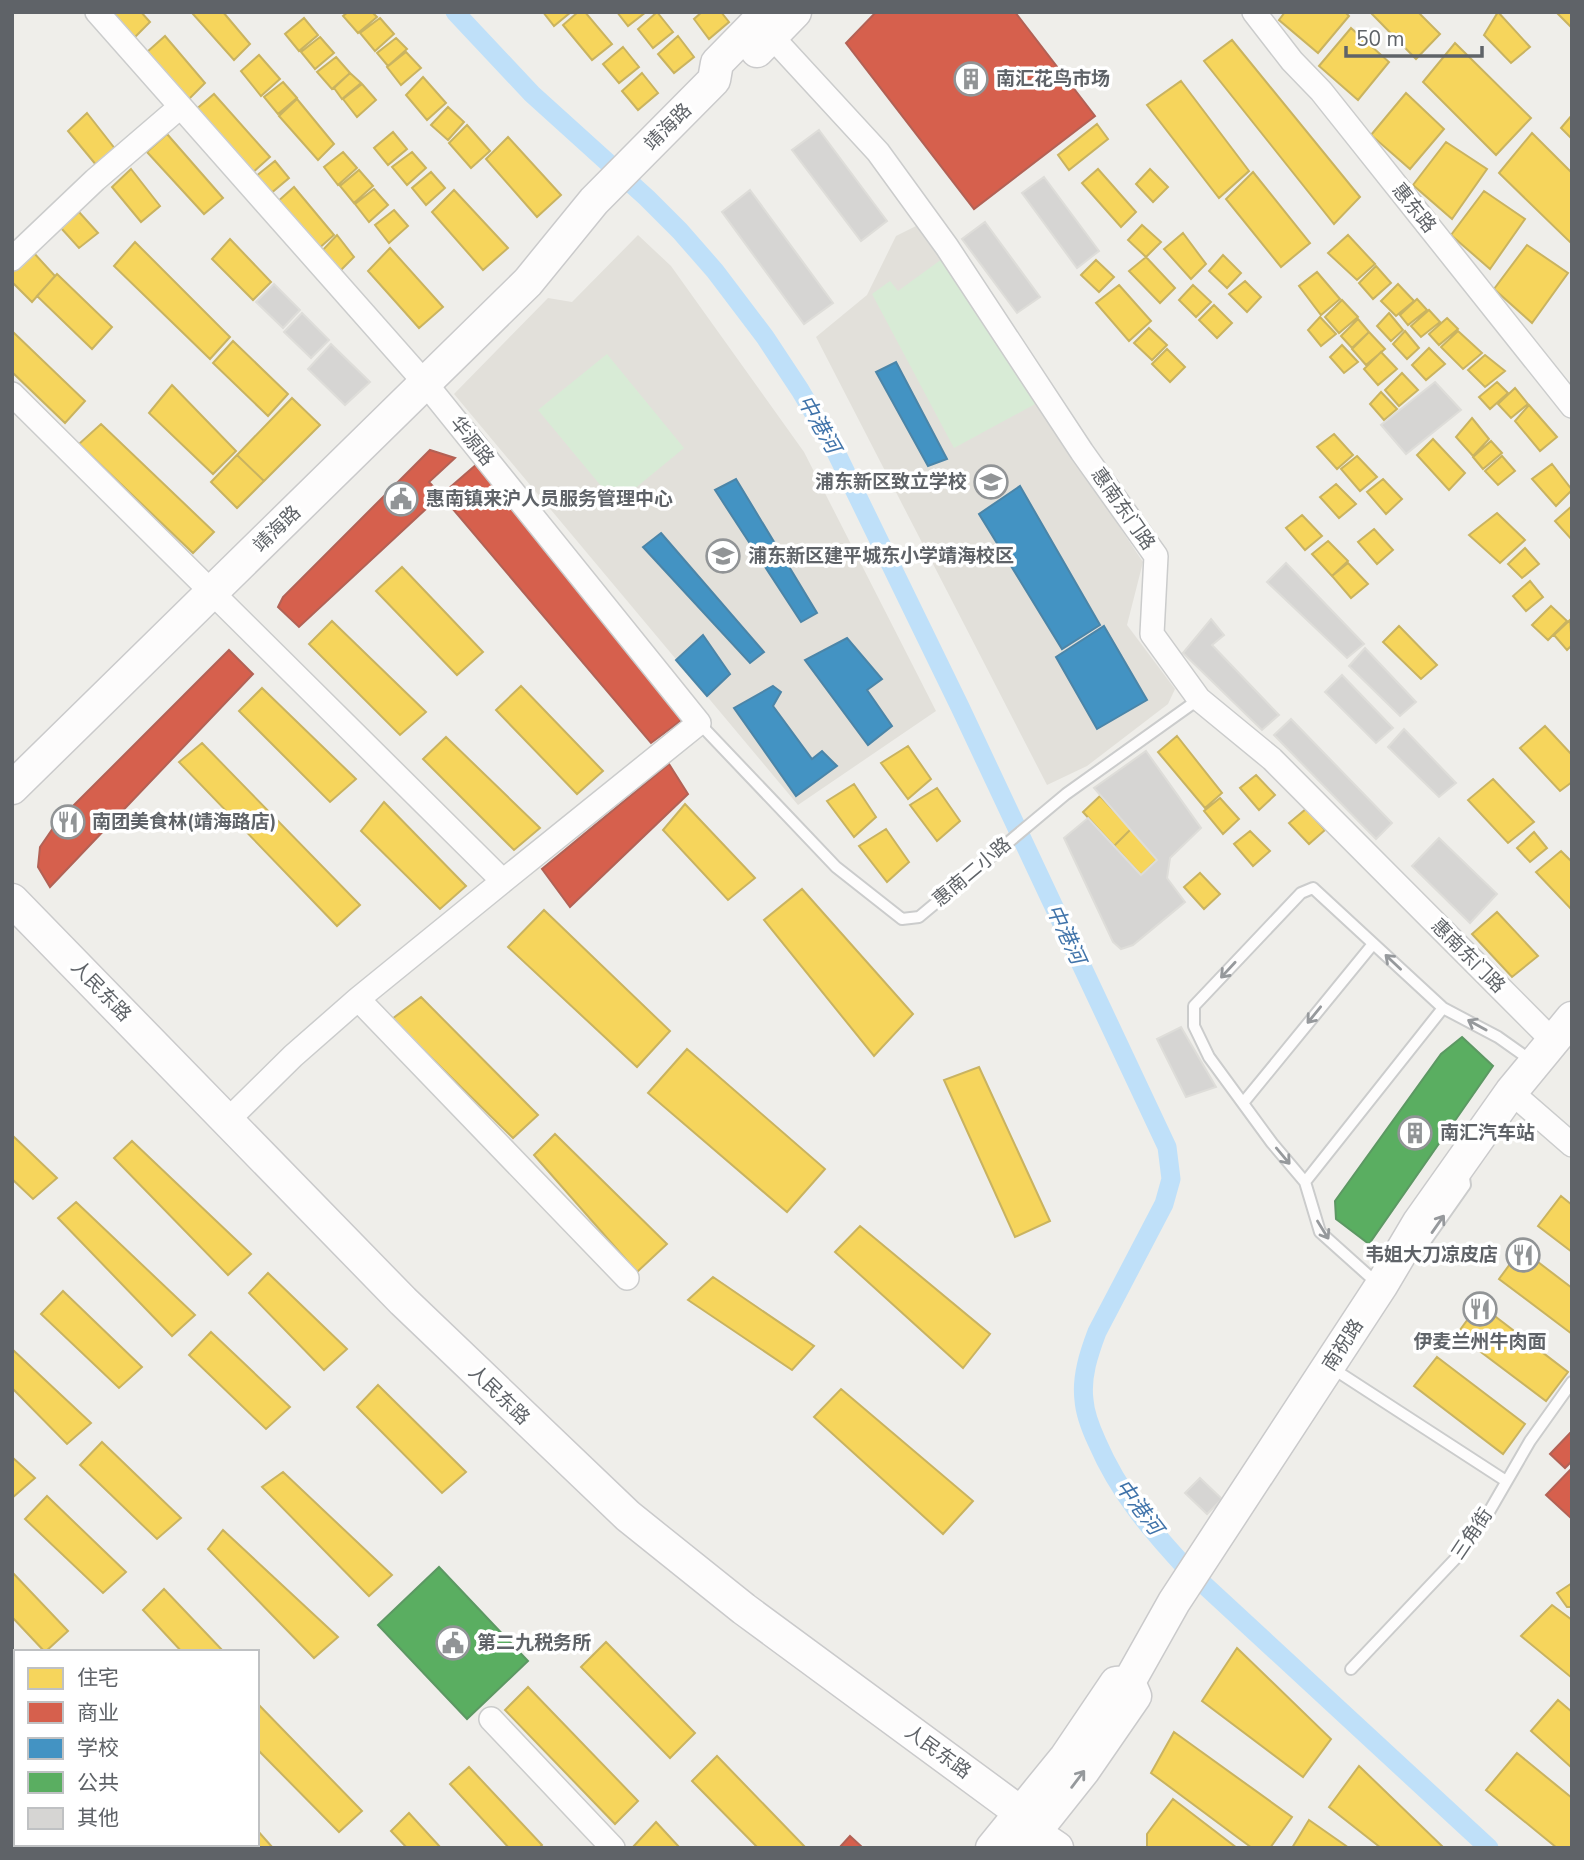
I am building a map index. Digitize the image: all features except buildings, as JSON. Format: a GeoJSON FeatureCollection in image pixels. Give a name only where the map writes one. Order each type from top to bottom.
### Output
{"type":"FeatureCollection","features":[{"type":"Feature","properties":{"kind":"street","name":"华源路"},"geometry":{"type":"LineString","coordinates":[[97,12],[419,376],[699,723]]}},
{"type":"Feature","properties":{"kind":"street","name":"靖海路"},"geometry":{"type":"LineString","coordinates":[[12,788],[206,585],[419,376],[514,269],[538,268],[594,201],[714,80],[717,63],[761,21],[795,12]]}},
{"type":"Feature","properties":{"kind":"street","name":"惠东路"},"geometry":{"type":"LineString","coordinates":[[1254,12],[1292,61],[1321,91],[1572,406]]}},
{"type":"Feature","properties":{"kind":"street","name":"惠南东门路"},"geometry":{"type":"LineString","coordinates":[[761,21],[878,152],[947,247],[1082,452],[1156,556],[1152,634],[1199,699],[1272,759],[1553,1041]]}},
{"type":"Feature","properties":{"kind":"street"},"geometry":{"type":"LineString","coordinates":[[12,259],[95,180],[180,107]]}},
{"type":"Feature","properties":{"kind":"street"},"geometry":{"type":"LineString","coordinates":[[12,394],[503,881]]}},
{"type":"Feature","properties":{"kind":"street","name":"靖海路"},"geometry":{"type":"LineString","coordinates":[[12,761],[206,585]]}},
{"type":"Feature","properties":{"kind":"street"},"geometry":{"type":"LineString","coordinates":[[228,1121],[293,1056],[358,999],[699,723]]}},
{"type":"Feature","properties":{"kind":"street","name":"人民东路"},"geometry":{"type":"LineString","coordinates":[[12,900],[412,1310],[628,1516],[1023,1836]]}},
{"type":"Feature","properties":{"kind":"street","name":"人民东路"},"geometry":{"type":"LineString","coordinates":[[12,926],[390,1314],[563,1483],[700,1598],[1023,1836]]}},
{"type":"Feature","properties":{"kind":"street"},"geometry":{"type":"LineString","coordinates":[[358,999],[627,1278]]}},
{"type":"Feature","properties":{"kind":"street","name":"南祝路"},"geometry":{"type":"LineString","coordinates":[[1023,1836],[1066,1757],[1116,1682],[1129,1682],[1174,1602],[1386,1279],[1419,1222],[1511,1092],[1553,1041]]}},
{"type":"Feature","properties":{"kind":"street"},"geometry":{"type":"LineString","coordinates":[[1511,1092],[1572,1145]]}},
{"type":"Feature","properties":{"kind":"street"},"geometry":{"type":"LineString","coordinates":[[491,1719],[613,1848]]}},
{"type":"Feature","properties":{"kind":"lane","name":"惠南二小路"},"geometry":{"type":"LineString","coordinates":[[699,723],[836,867],[902,919],[919,917],[1066,794],[1199,699]]}},
{"type":"Feature","properties":{"kind":"lane"},"geometry":{"type":"LineString","coordinates":[[1386,1279],[1320,1232],[1305,1182],[1209,1056],[1194,1026],[1194,1006],[1301,892],[1313,888],[1443,1008],[1498,1037],[1553,1041]]}},
{"type":"Feature","properties":{"kind":"lane"},"geometry":{"type":"LineString","coordinates":[[1242,1102],[1373,944]]}},
{"type":"Feature","properties":{"kind":"lane"},"geometry":{"type":"LineString","coordinates":[[1305,1182],[1443,1008]]}},
{"type":"Feature","properties":{"kind":"lane"},"geometry":{"type":"LineString","coordinates":[[1329,1366],[1506,1480]]}},
{"type":"Feature","properties":{"kind":"lane","name":"三角街"},"geometry":{"type":"LineString","coordinates":[[1351,1670],[1458,1556],[1486,1517],[1544,1420],[1572,1382]]}},
{"type":"Feature","properties":{"kind":"shaded area","name":"浦东新区致立学校"},"geometry":{"type":"Polygon","coordinates":[[[918,225],[1143,562],[1127,625],[1175,689],[1168,704],[1087,766],[1047,785],[816,337],[867,295],[896,236],[918,225]]]}},
{"type":"Feature","properties":{"kind":"shaded area","name":"浦东新区建平城东小学靖海校区"},"geometry":{"type":"Polygon","coordinates":[[[638,235],[671,266],[804,452],[936,711],[798,805],[454,394],[548,298],[572,302],[638,235]]]}},
{"type":"Feature","properties":{"kind":"green space"},"geometry":{"type":"Polygon","coordinates":[[[942,259],[1037,403],[954,448],[872,294],[890,281],[898,291],[942,259]]]}},
{"type":"Feature","properties":{"kind":"green space"},"geometry":{"type":"Polygon","coordinates":[[[607,354],[684,448],[616,504],[538,410],[607,354]]]}},
{"type":"Feature","properties":{"kind":"waterway","name":"中港河"},"geometry":{"type":"LineString","coordinates":[[455,12],[532,94],[680,231],[715,271],[765,337],[800,390],[832,444],[960,707],[1167,1147],[1171,1179],[1164,1204],[1097,1332],[1085,1374],[1083,1391],[1087,1416],[1115,1478],[1148,1525],[1187,1569],[1489,1848]]}},
{"type":"Feature","properties":{"kind":"place","name":"南汇花鸟市场"},"geometry":{"type":"Point","coordinates":[971,79]}},
{"type":"Feature","properties":{"kind":"place","name":"浦东新区致立学校"},"geometry":{"type":"Point","coordinates":[991,482]}},
{"type":"Feature","properties":{"kind":"place","name":"惠南镇来沪人员服务管理中心"},"geometry":{"type":"Point","coordinates":[401,499]}},
{"type":"Feature","properties":{"kind":"place","name":"浦东新区建平城东小学靖海校区"},"geometry":{"type":"Point","coordinates":[723,556]}},
{"type":"Feature","properties":{"kind":"place","name":"南团美食林(靖海路店)"},"geometry":{"type":"Point","coordinates":[68,822]}},
{"type":"Feature","properties":{"kind":"place","name":"南汇汽车站"},"geometry":{"type":"Point","coordinates":[1415,1133]}},
{"type":"Feature","properties":{"kind":"place","name":"韦姐大刀凉皮店"},"geometry":{"type":"Point","coordinates":[1523,1255]}},
{"type":"Feature","properties":{"kind":"place","name":"伊麦兰州牛肉面"},"geometry":{"type":"Point","coordinates":[1480,1309]}},
{"type":"Feature","properties":{"kind":"place","name":"第二九税务所"},"geometry":{"type":"Point","coordinates":[453,1643]}}]}
